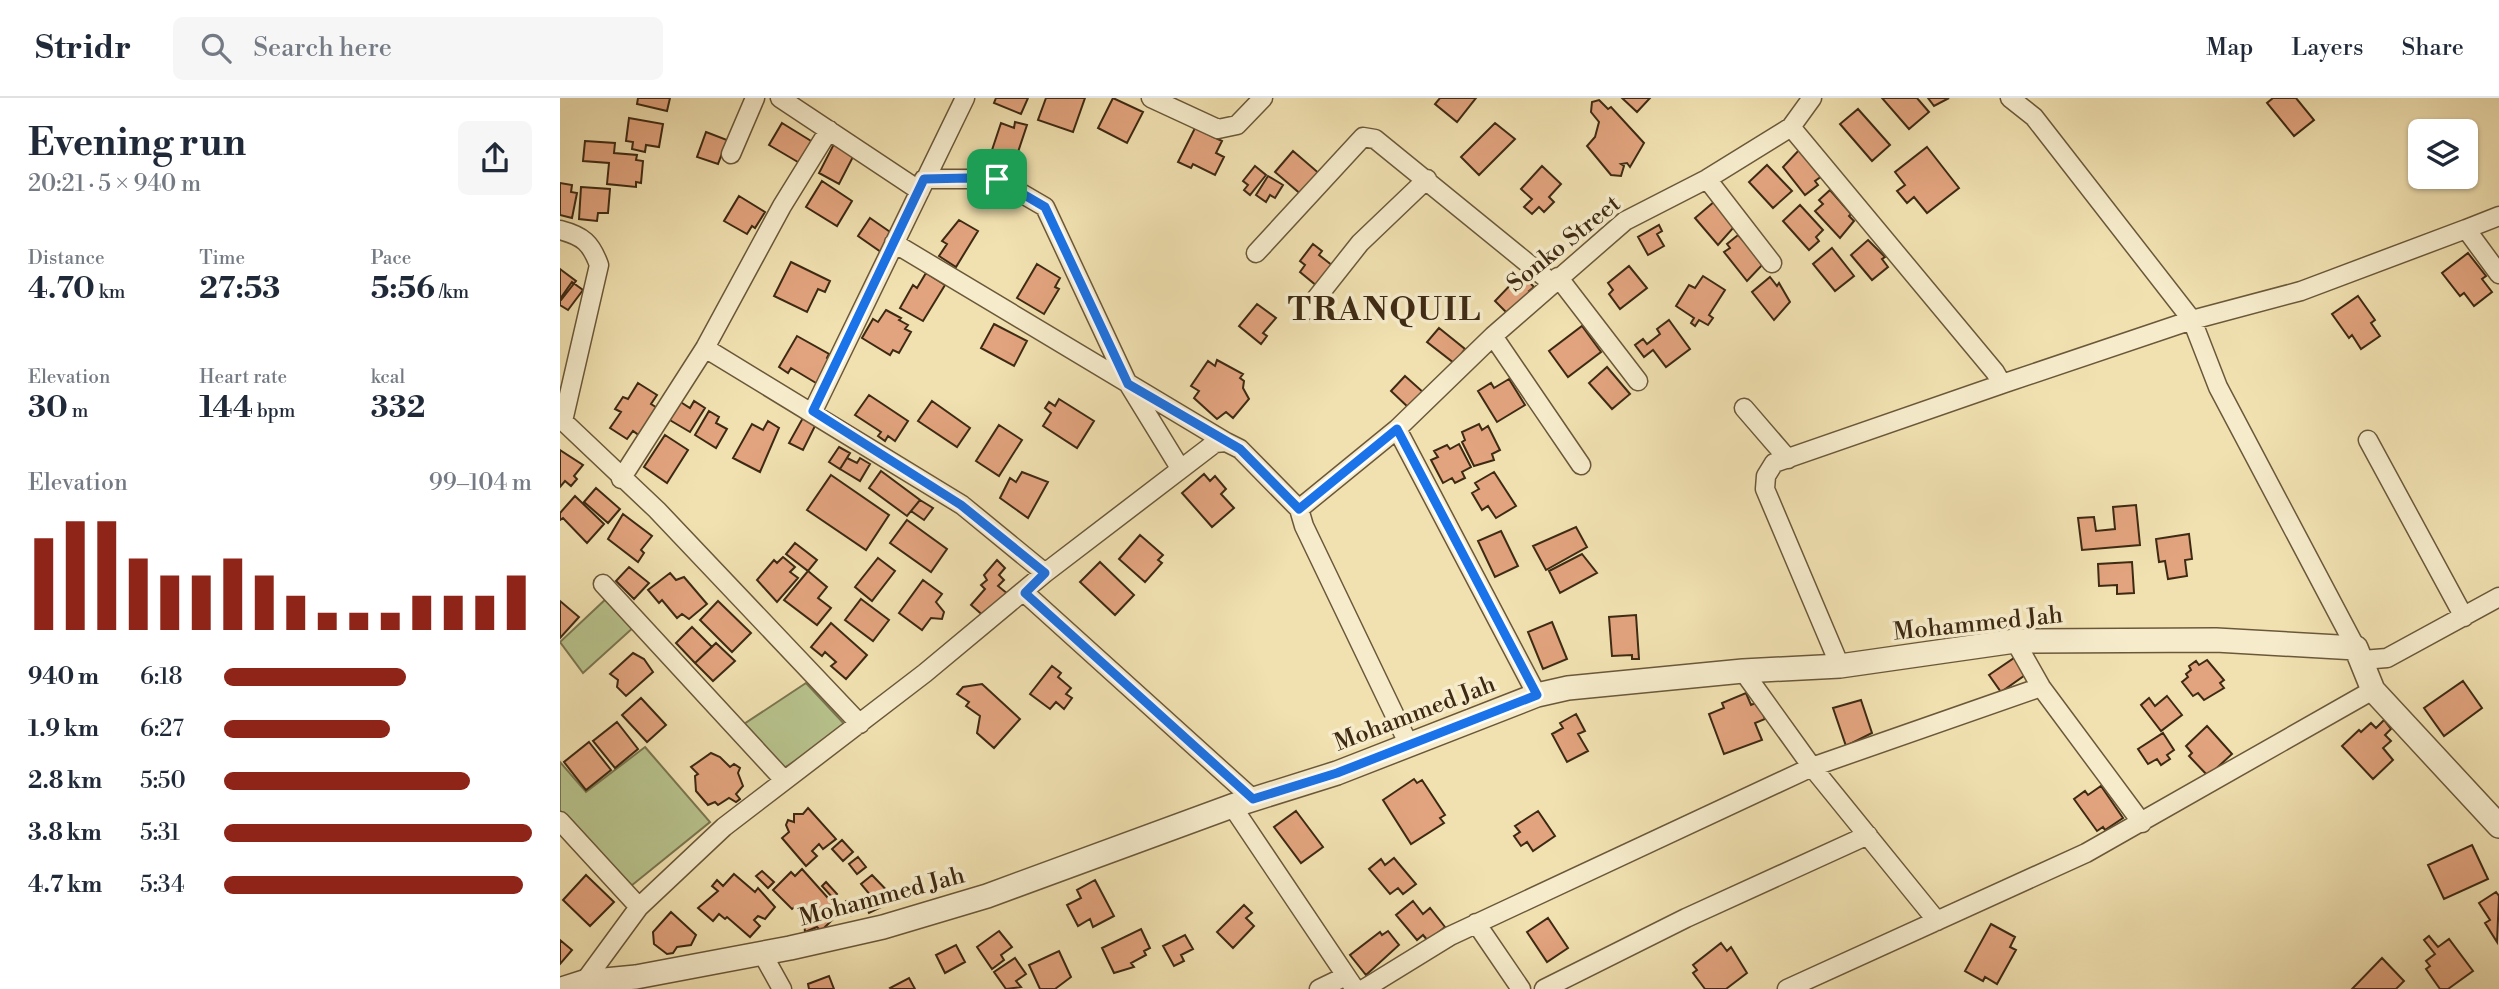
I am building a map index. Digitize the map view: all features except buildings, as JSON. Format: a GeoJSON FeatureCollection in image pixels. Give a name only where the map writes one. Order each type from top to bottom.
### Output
{"type":"FeatureCollection","features":[{"type":"Feature","properties":{"kind":"street"},"geometry":{"type":"LineString","coordinates":[[731,154],[755,98]]}},
{"type":"Feature","properties":{"kind":"street"},"geometry":{"type":"LineString","coordinates":[[780,98],[922,185],[997,179],[1045,207],[1128,384],[1180,468]]}},
{"type":"Feature","properties":{"kind":"street"},"geometry":{"type":"LineString","coordinates":[[813,411],[965,98]]}},
{"type":"Feature","properties":{"kind":"street"},"geometry":{"type":"LineString","coordinates":[[1150,98],[1218,129],[1237,125],[1263,98]]}},
{"type":"Feature","properties":{"kind":"street"},"geometry":{"type":"LineString","coordinates":[[2010,98],[2034,117],[2192,320],[2218,387],[2359,654],[2373,690],[2495,815]]}},
{"type":"Feature","properties":{"kind":"street","name":"Sonko Street"},"geometry":{"type":"LineString","coordinates":[[1299,509],[1397,429],[1493,336],[1625,221],[1707,179],[1791,127],[1806,100]]}},
{"type":"Feature","properties":{"kind":"street"},"geometry":{"type":"LineString","coordinates":[[1791,127],[1995,372],[2002,384]]}},
{"type":"Feature","properties":{"kind":"street"},"geometry":{"type":"LineString","coordinates":[[621,479],[705,348],[782,206],[829,130]]}},
{"type":"Feature","properties":{"kind":"street"},"geometry":{"type":"LineString","coordinates":[[1256,253],[1363,138],[1376,139],[1555,280],[1638,381]]}},
{"type":"Feature","properties":{"kind":"street"},"geometry":{"type":"LineString","coordinates":[[1307,310],[1360,243],[1427,179]]}},
{"type":"Feature","properties":{"kind":"street"},"geometry":{"type":"LineString","coordinates":[[1707,179],[1772,263]]}},
{"type":"Feature","properties":{"kind":"street"},"geometry":{"type":"LineString","coordinates":[[1840,666],[1765,489],[1766,476],[1774,463],[2192,320],[2301,291],[2499,216]]}},
{"type":"Feature","properties":{"kind":"street"},"geometry":{"type":"LineString","coordinates":[[2466,229],[2499,274]]}},
{"type":"Feature","properties":{"kind":"street"},"geometry":{"type":"LineString","coordinates":[[560,230],[578,234],[587,241],[599,265],[562,419],[621,479],[657,510],[860,724]]}},
{"type":"Feature","properties":{"kind":"street"},"geometry":{"type":"LineString","coordinates":[[894,243],[1240,449],[1299,509],[1304,526],[1409,745]]}},
{"type":"Feature","properties":{"kind":"street"},"geometry":{"type":"LineString","coordinates":[[1493,336],[1581,465]]}},
{"type":"Feature","properties":{"kind":"street"},"geometry":{"type":"LineString","coordinates":[[705,348],[813,411],[961,505],[1045,573]]}},
{"type":"Feature","properties":{"kind":"street"},"geometry":{"type":"LineString","coordinates":[[1744,408],[1788,459]]}},
{"type":"Feature","properties":{"kind":"street"},"geometry":{"type":"LineString","coordinates":[[1397,429],[1537,695]]}},
{"type":"Feature","properties":{"kind":"street"},"geometry":{"type":"LineString","coordinates":[[2368,440],[2464,617]]}},
{"type":"Feature","properties":{"kind":"street"},"geometry":{"type":"LineString","coordinates":[[584,982],[639,907],[724,827],[860,724],[1025,593],[1045,573],[1180,468],[1215,443],[1226,442]]}},
{"type":"Feature","properties":{"kind":"street"},"geometry":{"type":"LineString","coordinates":[[603,584],[784,779]]}},
{"type":"Feature","properties":{"kind":"street"},"geometry":{"type":"LineString","coordinates":[[1025,593],[1242,803],[1351,982],[1319,989]]}},
{"type":"Feature","properties":{"kind":"street"},"geometry":{"type":"LineString","coordinates":[[2359,654],[2387,658],[2499,597]]}},
{"type":"Feature","properties":{"kind":"street","name":"Mohammed Jah"},"geometry":{"type":"LineString","coordinates":[[562,989],[584,982],[636,977],[883,927],[987,896],[1242,803],[1337,773],[1537,695],[1569,688],[1743,671],[1840,666],[2015,641],[2216,640],[2359,654]]}},
{"type":"Feature","properties":{"kind":"street"},"geometry":{"type":"LineString","coordinates":[[2015,641],[2041,687],[2142,823]]}},
{"type":"Feature","properties":{"kind":"street"},"geometry":{"type":"LineString","coordinates":[[1743,671],[1812,767],[1937,921]]}},
{"type":"Feature","properties":{"kind":"street"},"geometry":{"type":"LineString","coordinates":[[1364,989],[1476,923],[1812,767],[2041,687]]}},
{"type":"Feature","properties":{"kind":"street"},"geometry":{"type":"LineString","coordinates":[[1797,987],[2085,853],[2373,690]]}},
{"type":"Feature","properties":{"kind":"street"},"geometry":{"type":"LineString","coordinates":[[560,821],[639,907]]}},
{"type":"Feature","properties":{"kind":"street"},"geometry":{"type":"LineString","coordinates":[[1544,989],[1686,918],[1868,835]]}},
{"type":"Feature","properties":{"kind":"street"},"geometry":{"type":"LineString","coordinates":[[1476,923],[1521,989]]}},
{"type":"Feature","properties":{"kind":"street"},"geometry":{"type":"LineString","coordinates":[[762,953],[782,989]]}},
{"type":"Feature","properties":{"kind":"green space"},"geometry":{"type":"Polygon","coordinates":[[[608,597],[635,626],[583,673],[560,642],[608,597]]]}},
{"type":"Feature","properties":{"kind":"green space"},"geometry":{"type":"Polygon","coordinates":[[[806,683],[848,728],[784,768],[744,724],[806,683]]]}},
{"type":"Feature","properties":{"kind":"green space"},"geometry":{"type":"Polygon","coordinates":[[[645,747],[710,822],[631,886],[560,811],[560,762],[586,792],[645,747]]]}},
{"type":"Feature","properties":{"kind":"district","name":"TRANQUIL"},"geometry":{"type":"Point","coordinates":[1385,310]}},
{"type":"Feature","properties":{"kind":"route"},"geometry":{"type":"LineString","coordinates":[[924,179],[997,179],[1045,207],[1128,384],[1240,449],[1299,509],[1397,429],[1537,695],[1337,773],[1253,799],[1025,593],[1045,573],[961,505],[813,411],[924,179]]}}]}
